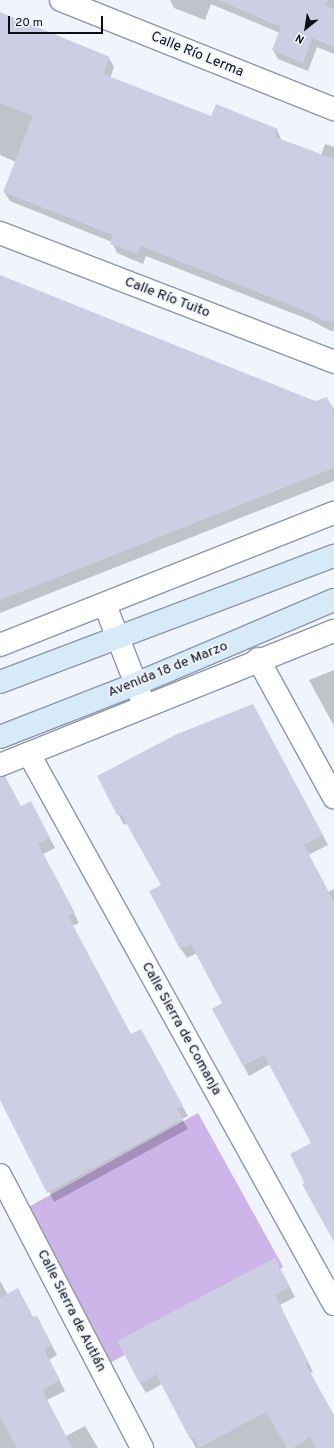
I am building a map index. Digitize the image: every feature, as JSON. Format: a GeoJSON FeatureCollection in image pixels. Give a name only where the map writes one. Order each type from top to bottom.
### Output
{"type":"FeatureCollection","features":[{"type":"Feature","properties":{"kind":"main road"},"geometry":{"type":"LineString","coordinates":[[0,682],[118,636],[334,556]]}},
{"type":"Feature","properties":{"kind":"main road","name":"Avenida 18 de Marzo"},"geometry":{"type":"LineString","coordinates":[[0,736],[136,684],[334,600]]}},
{"type":"Feature","properties":{"kind":"street","name":"Calle Río Lerma"},"geometry":{"type":"LineString","coordinates":[[61,0],[334,110]]}},
{"type":"Feature","properties":{"kind":"street","name":"Calle Río Tuito"},"geometry":{"type":"LineString","coordinates":[[0,233],[334,362]]}},
{"type":"Feature","properties":{"kind":"street"},"geometry":{"type":"LineString","coordinates":[[0,645],[105,605],[334,513]]}},
{"type":"Feature","properties":{"kind":"street"},"geometry":{"type":"LineString","coordinates":[[105,605],[145,706]]}},
{"type":"Feature","properties":{"kind":"street","name":"Avenida 18 de Marzo"},"geometry":{"type":"LineString","coordinates":[[0,765],[258,659],[334,631]]}},
{"type":"Feature","properties":{"kind":"street"},"geometry":{"type":"LineString","coordinates":[[258,659],[334,797]]}},
{"type":"Feature","properties":{"kind":"street","name":"Calle Sierra de Comanja"},"geometry":{"type":"LineString","coordinates":[[29,754],[334,1304]]}},
{"type":"Feature","properties":{"kind":"street","name":"Calle Sierra de Autlán"},"geometry":{"type":"LineString","coordinates":[[0,1174],[142,1448]]}},
{"type":"Feature","properties":{"kind":"shaded area"},"geometry":{"type":"Polygon","coordinates":[[[198,1113],[283,1267],[109,1363],[24,1209],[198,1113]]]}},
{"type":"Feature","properties":{"kind":"building"},"geometry":{"type":"Polygon","coordinates":[[[218,0],[328,0],[325,6],[334,9],[334,47],[312,38],[303,63],[272,50],[281,27],[218,0]]]}},
{"type":"Feature","properties":{"kind":"building"},"geometry":{"type":"Polygon","coordinates":[[[0,12],[110,57],[103,74],[211,116],[216,104],[278,129],[275,137],[334,159],[334,323],[327,320],[326,322],[303,310],[141,246],[138,254],[110,244],[113,235],[3,192],[33,116],[0,103],[0,12]]]}},
{"type":"Feature","properties":{"kind":"building"},"geometry":{"type":"Polygon","coordinates":[[[0,275],[315,401],[327,397],[334,414],[334,468],[0,600],[0,275]]]}},
{"type":"Feature","properties":{"kind":"building"},"geometry":{"type":"Polygon","coordinates":[[[253,704],[323,835],[304,845],[334,902],[334,1242],[302,1184],[305,1183],[290,1154],[311,1143],[264,1055],[243,1066],[212,1009],[222,1003],[191,944],[180,949],[149,891],[161,885],[121,814],[117,815],[97,776],[177,734],[253,704]]]}},
{"type":"Feature","properties":{"kind":"building"},"geometry":{"type":"Polygon","coordinates":[[[5,776],[21,806],[31,801],[50,838],[38,844],[75,913],[68,916],[131,1034],[141,1029],[183,1106],[177,1109],[183,1119],[47,1193],[0,1100],[0,777],[5,776]]]}},
{"type":"Feature","properties":{"kind":"building"},"geometry":{"type":"Polygon","coordinates":[[[275,1258],[290,1287],[275,1295],[308,1362],[305,1363],[334,1416],[334,1448],[316,1448],[310,1437],[293,1448],[287,1448],[266,1412],[199,1448],[194,1437],[190,1439],[156,1374],[140,1384],[117,1341],[275,1258]]]}},
{"type":"Feature","properties":{"kind":"building"},"geometry":{"type":"Polygon","coordinates":[[[18,1288],[33,1317],[37,1316],[52,1345],[44,1349],[60,1380],[42,1390],[72,1448],[17,1448],[0,1416],[0,1298],[18,1288]]]}}]}
